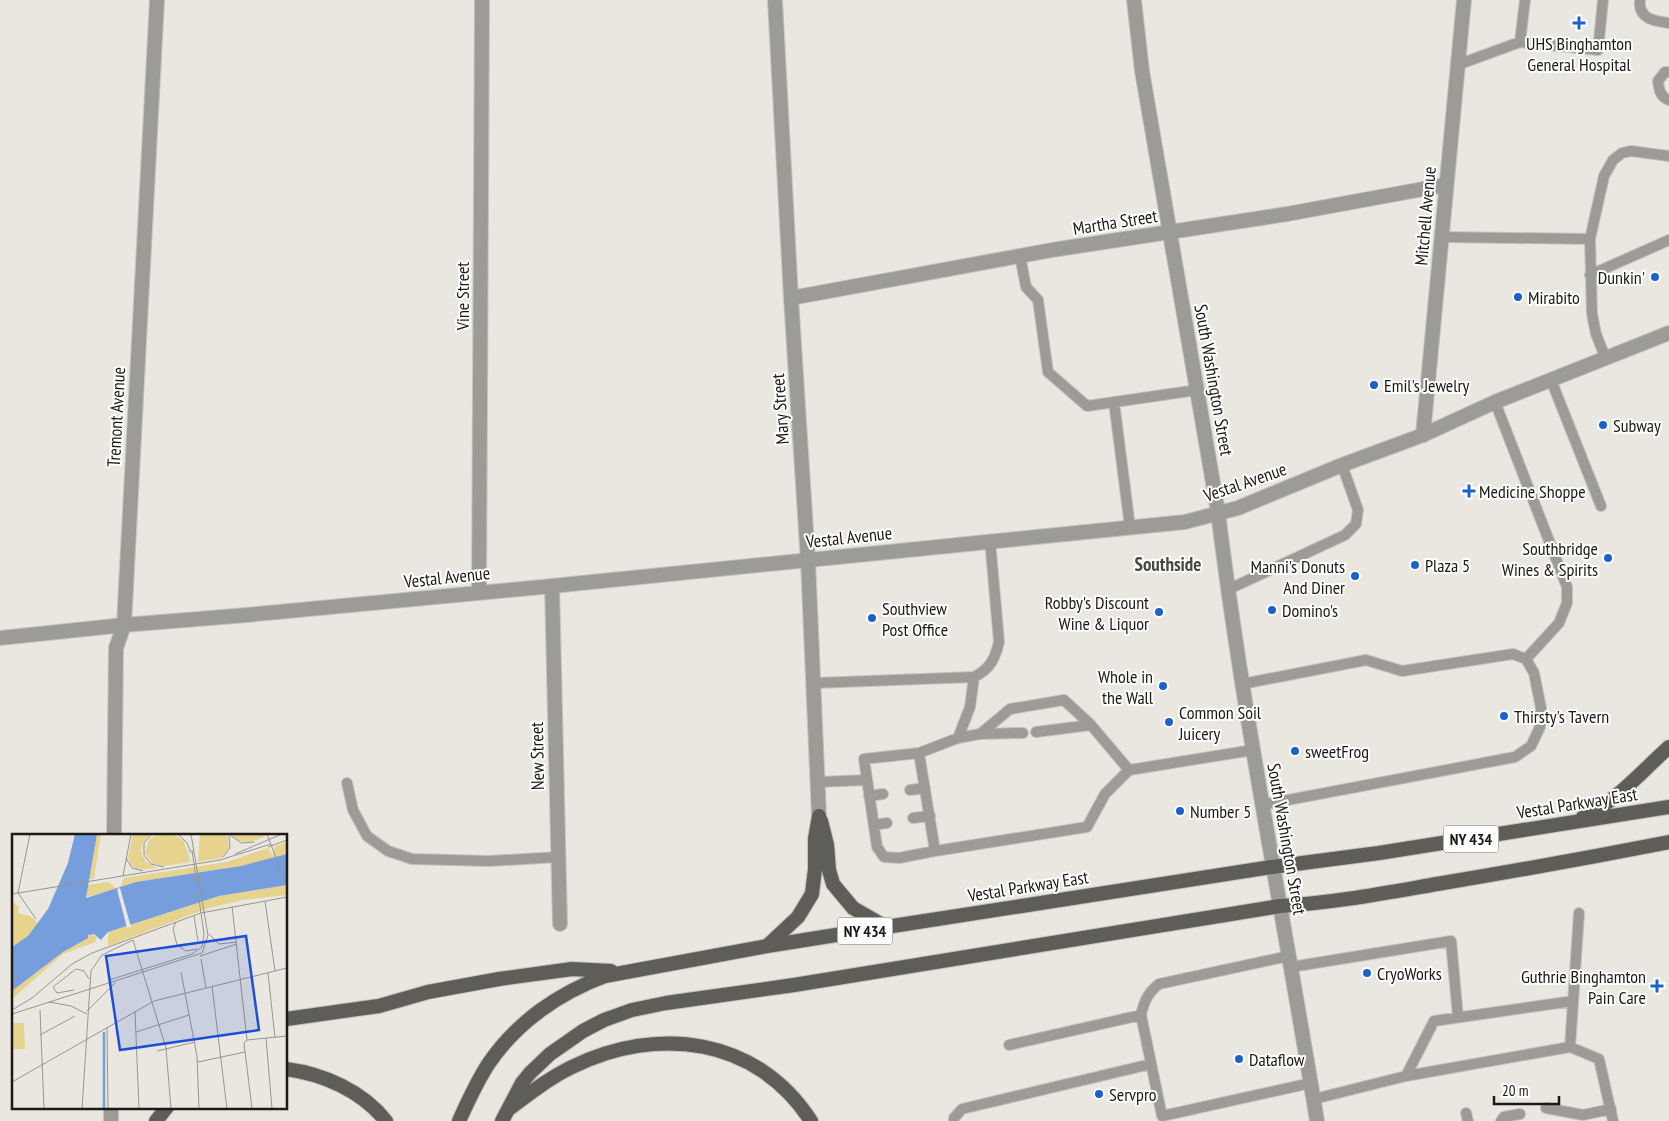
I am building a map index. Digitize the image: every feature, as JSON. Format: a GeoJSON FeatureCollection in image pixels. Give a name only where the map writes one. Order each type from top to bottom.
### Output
{"type":"FeatureCollection","features":[{"type":"Feature","properties":{"kind":"main road"},"geometry":{"type":"LineString","coordinates":[[1565,824],[1585,816],[1602,806],[1669,747]]}},
{"type":"Feature","properties":{"kind":"main road","name":"Vestal Parkway East"},"geometry":{"type":"LineString","coordinates":[[460,1121],[471,1094],[489,1063],[524,1023],[558,998],[605,976],[767,946],[886,927],[1272,867],[1379,854],[1669,807]]}},
{"type":"Feature","properties":{"kind":"main road"},"geometry":{"type":"LineString","coordinates":[[819,816],[827,845],[830,878],[833,884],[853,908],[886,927]]}},
{"type":"Feature","properties":{"kind":"main road"},"geometry":{"type":"LineString","coordinates":[[767,946],[798,917],[812,894],[815,869],[815,839],[819,816]]}},
{"type":"Feature","properties":{"kind":"main road","name":"NY 434"},"geometry":{"type":"LineString","coordinates":[[504,1116],[515,1093],[530,1073],[560,1046],[583,1030],[632,1010],[666,1003],[1280,906],[1319,904],[1549,865],[1669,842]]}},
{"type":"Feature","properties":{"kind":"main road"},"geometry":{"type":"LineString","coordinates":[[288,1020],[378,1006],[428,992],[499,979],[572,969],[622,972]]}},
{"type":"Feature","properties":{"kind":"main road"},"geometry":{"type":"LineString","coordinates":[[504,1116],[545,1082],[590,1059],[632,1046],[675,1043],[716,1050],[750,1063],[770,1076],[789,1092],[811,1121]]}},
{"type":"Feature","properties":{"kind":"main road"},"geometry":{"type":"LineString","coordinates":[[288,1068],[326,1078],[341,1086],[370,1104],[386,1121]]}},
{"type":"Feature","properties":{"kind":"main road"},"geometry":{"type":"LineString","coordinates":[[156,1121],[166,1108]]}},
{"type":"Feature","properties":{"kind":"street","name":"Tremont Avenue"},"geometry":{"type":"LineString","coordinates":[[114,834],[116,648],[124,625],[157,0]]}},
{"type":"Feature","properties":{"kind":"street","name":"Vine Street"},"geometry":{"type":"LineString","coordinates":[[479,592],[482,0]]}},
{"type":"Feature","properties":{"kind":"street","name":"Mary Street"},"geometry":{"type":"LineString","coordinates":[[776,0],[791,298],[808,561],[819,816]]}},
{"type":"Feature","properties":{"kind":"street","name":"South Washington Street"},"geometry":{"type":"LineString","coordinates":[[1134,0],[1142,70],[1218,512],[1227,590],[1272,867],[1318,1121]]}},
{"type":"Feature","properties":{"kind":"street","name":"Mitchell Avenue"},"geometry":{"type":"LineString","coordinates":[[1423,435],[1443,237],[1445,185],[1464,0]]}},
{"type":"Feature","properties":{"kind":"street","name":"Martha Street"},"geometry":{"type":"LineString","coordinates":[[791,298],[1020,256],[1287,214],[1445,185]]}},
{"type":"Feature","properties":{"kind":"street","name":"Vestal Avenue"},"geometry":{"type":"LineString","coordinates":[[0,638],[808,561],[990,540],[1185,522],[1238,508],[1342,465],[1423,435],[1495,402],[1669,333]]}},
{"type":"Feature","properties":{"kind":"street","name":"New Street"},"geometry":{"type":"LineString","coordinates":[[552,586],[560,924]]}},
{"type":"Feature","properties":{"kind":"street"},"geometry":{"type":"LineString","coordinates":[[111,1108],[111,1121]]}},
{"type":"Feature","properties":{"kind":"lane"},"geometry":{"type":"LineString","coordinates":[[1520,42],[1525,0]]}},
{"type":"Feature","properties":{"kind":"lane"},"geometry":{"type":"LineString","coordinates":[[1457,65],[1520,42],[1598,50],[1603,0]]}},
{"type":"Feature","properties":{"kind":"lane"},"geometry":{"type":"LineString","coordinates":[[1640,0],[1644,15],[1653,21],[1669,23]]}},
{"type":"Feature","properties":{"kind":"lane"},"geometry":{"type":"LineString","coordinates":[[1669,72],[1664,72],[1658,80],[1659,91],[1669,100]]}},
{"type":"Feature","properties":{"kind":"lane"},"geometry":{"type":"LineString","coordinates":[[1605,357],[1596,334],[1592,314],[1590,275],[1590,239],[1604,176],[1613,160],[1622,153],[1630,151],[1669,156]]}},
{"type":"Feature","properties":{"kind":"lane"},"geometry":{"type":"LineString","coordinates":[[1443,237],[1590,239]]}},
{"type":"Feature","properties":{"kind":"lane"},"geometry":{"type":"LineString","coordinates":[[1590,275],[1669,240]]}},
{"type":"Feature","properties":{"kind":"lane"},"geometry":{"type":"LineString","coordinates":[[1020,256],[1026,287],[1038,300],[1048,372],[1087,406],[1197,390]]}},
{"type":"Feature","properties":{"kind":"lane"},"geometry":{"type":"LineString","coordinates":[[1551,380],[1601,506]]}},
{"type":"Feature","properties":{"kind":"lane"},"geometry":{"type":"LineString","coordinates":[[1114,402],[1130,527]]}},
{"type":"Feature","properties":{"kind":"lane"},"geometry":{"type":"LineString","coordinates":[[1495,402],[1566,587],[1567,604],[1558,623],[1526,659]]}},
{"type":"Feature","properties":{"kind":"lane"},"geometry":{"type":"LineString","coordinates":[[1227,590],[1345,535],[1356,524],[1358,510],[1342,465]]}},
{"type":"Feature","properties":{"kind":"lane"},"geometry":{"type":"LineString","coordinates":[[814,683],[974,676],[986,671],[997,652],[1000,642],[990,540]]}},
{"type":"Feature","properties":{"kind":"lane"},"geometry":{"type":"LineString","coordinates":[[1242,684],[1366,660],[1402,671],[1513,654],[1526,659],[1534,673],[1540,708],[1540,727],[1531,746],[1515,757],[1262,805]]}},
{"type":"Feature","properties":{"kind":"lane"},"geometry":{"type":"LineString","coordinates":[[958,738],[970,707],[974,676]]}},
{"type":"Feature","properties":{"kind":"lane"},"geometry":{"type":"LineString","coordinates":[[980,734],[1010,709],[1064,700],[1091,725],[1129,770]]}},
{"type":"Feature","properties":{"kind":"lane"},"geometry":{"type":"LineString","coordinates":[[1036,732],[1091,725]]}},
{"type":"Feature","properties":{"kind":"lane"},"geometry":{"type":"LineString","coordinates":[[1023,733],[980,734],[958,738],[919,753],[864,759],[878,847],[884,857],[899,858],[1087,827],[1105,794],[1129,770],[1253,750]]}},
{"type":"Feature","properties":{"kind":"lane"},"geometry":{"type":"LineString","coordinates":[[919,753],[935,851]]}},
{"type":"Feature","properties":{"kind":"lane"},"geometry":{"type":"LineString","coordinates":[[818,782],[867,780]]}},
{"type":"Feature","properties":{"kind":"lane"},"geometry":{"type":"LineString","coordinates":[[347,783],[353,810],[367,836],[388,851],[412,859],[489,861],[558,857]]}},
{"type":"Feature","properties":{"kind":"lane"},"geometry":{"type":"LineString","coordinates":[[910,790],[925,788]]}},
{"type":"Feature","properties":{"kind":"lane"},"geometry":{"type":"LineString","coordinates":[[869,796],[883,794]]}},
{"type":"Feature","properties":{"kind":"lane"},"geometry":{"type":"LineString","coordinates":[[913,818],[930,816]]}},
{"type":"Feature","properties":{"kind":"lane"},"geometry":{"type":"LineString","coordinates":[[874,825],[887,823]]}},
{"type":"Feature","properties":{"kind":"lane"},"geometry":{"type":"LineString","coordinates":[[1570,1047],[1579,913]]}},
{"type":"Feature","properties":{"kind":"lane"},"geometry":{"type":"LineString","coordinates":[[1311,1083],[1160,1118],[1141,1015],[1144,1001],[1159,984],[1290,961],[1451,941],[1458,1017]]}},
{"type":"Feature","properties":{"kind":"lane"},"geometry":{"type":"LineString","coordinates":[[1406,1076],[1434,1021],[1573,1001]]}},
{"type":"Feature","properties":{"kind":"lane"},"geometry":{"type":"LineString","coordinates":[[1008,1045],[1141,1015]]}},
{"type":"Feature","properties":{"kind":"lane"},"geometry":{"type":"LineString","coordinates":[[1314,1098],[1406,1076],[1570,1047],[1599,1059],[1613,1121]]}},
{"type":"Feature","properties":{"kind":"lane"},"geometry":{"type":"LineString","coordinates":[[954,1121],[954,1118],[962,1109],[1151,1064]]}},
{"type":"Feature","properties":{"kind":"lane"},"geometry":{"type":"LineString","coordinates":[[1546,1108],[1580,1118],[1611,1109]]}},
{"type":"Feature","properties":{"kind":"lane"},"geometry":{"type":"LineString","coordinates":[[1501,1121],[1504,1117],[1520,1114]]}},
{"type":"Feature","properties":{"kind":"place","name":"UHS Binghamton General Hospital"},"geometry":{"type":"Point","coordinates":[1579,23]}},
{"type":"Feature","properties":{"kind":"place","name":"Dunkin'"},"geometry":{"type":"Point","coordinates":[1655,277]}},
{"type":"Feature","properties":{"kind":"place","name":"Mirabito"},"geometry":{"type":"Point","coordinates":[1518,297]}},
{"type":"Feature","properties":{"kind":"place","name":"Emil's Jewelry"},"geometry":{"type":"Point","coordinates":[1374,385]}},
{"type":"Feature","properties":{"kind":"place","name":"Subway"},"geometry":{"type":"Point","coordinates":[1603,425]}},
{"type":"Feature","properties":{"kind":"place","name":"Medicine Shoppe"},"geometry":{"type":"Point","coordinates":[1469,491]}},
{"type":"Feature","properties":{"kind":"place","name":"Southbridge Wines & Spirits"},"geometry":{"type":"Point","coordinates":[1608,558]}},
{"type":"Feature","properties":{"kind":"place","name":"Plaza 5"},"geometry":{"type":"Point","coordinates":[1415,565]}},
{"type":"Feature","properties":{"kind":"place","name":"Manni's Donuts And Diner"},"geometry":{"type":"Point","coordinates":[1355,576]}},
{"type":"Feature","properties":{"kind":"place","name":"Domino's"},"geometry":{"type":"Point","coordinates":[1272,610]}},
{"type":"Feature","properties":{"kind":"place","name":"Robby's Discount Wine & Liquor"},"geometry":{"type":"Point","coordinates":[1159,612]}},
{"type":"Feature","properties":{"kind":"place","name":"Southview Post Office"},"geometry":{"type":"Point","coordinates":[872,618]}},
{"type":"Feature","properties":{"kind":"place","name":"Whole in the Wall"},"geometry":{"type":"Point","coordinates":[1163,686]}},
{"type":"Feature","properties":{"kind":"place","name":"Thirsty's Tavern"},"geometry":{"type":"Point","coordinates":[1504,716]}},
{"type":"Feature","properties":{"kind":"place","name":"Common Soil Juicery"},"geometry":{"type":"Point","coordinates":[1169,722]}},
{"type":"Feature","properties":{"kind":"place","name":"sweetFrog"},"geometry":{"type":"Point","coordinates":[1295,751]}},
{"type":"Feature","properties":{"kind":"place","name":"Number 5"},"geometry":{"type":"Point","coordinates":[1180,811]}},
{"type":"Feature","properties":{"kind":"place","name":"CryoWorks"},"geometry":{"type":"Point","coordinates":[1367,973]}},
{"type":"Feature","properties":{"kind":"place","name":"Guthrie Binghamton Pain Care"},"geometry":{"type":"Point","coordinates":[1657,986]}},
{"type":"Feature","properties":{"kind":"place","name":"Dataflow"},"geometry":{"type":"Point","coordinates":[1239,1059]}},
{"type":"Feature","properties":{"kind":"place","name":"Servpro"},"geometry":{"type":"Point","coordinates":[1099,1094]}},
{"type":"Feature","properties":{"kind":"district","name":"Southside"},"geometry":{"type":"Point","coordinates":[1168,564]}}]}
